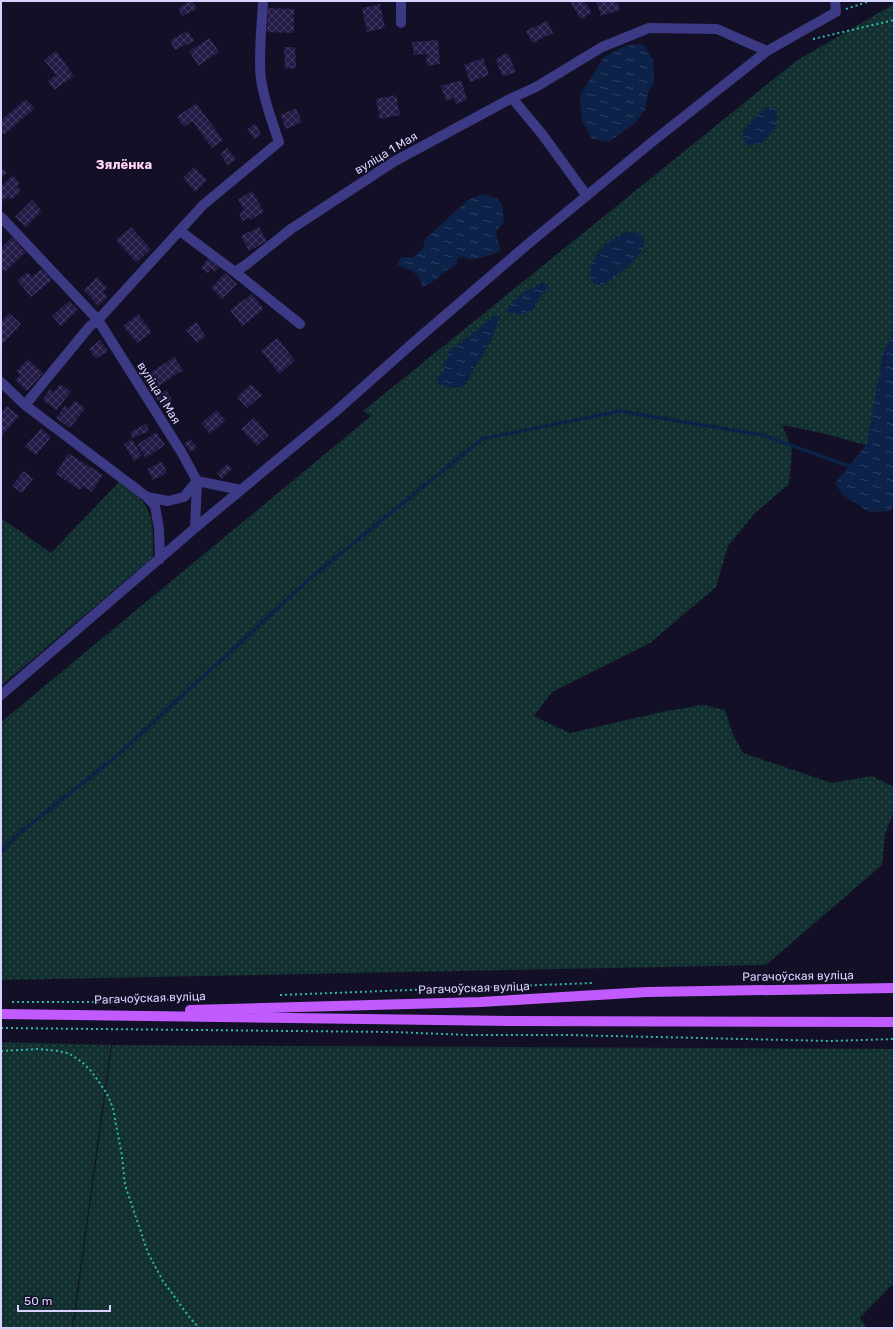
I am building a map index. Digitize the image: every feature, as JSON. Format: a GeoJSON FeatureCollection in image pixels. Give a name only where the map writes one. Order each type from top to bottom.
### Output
{"type":"FeatureCollection","features":[{"type":"Feature","properties":{"kind":"main road","name":"Рагачоўская вуліца"},"geometry":{"type":"LineString","coordinates":[[54,1014],[481,1002],[647,992],[894,988]]}},
{"type":"Feature","properties":{"kind":"main road","name":"Рагачоўская вуліца"},"geometry":{"type":"LineString","coordinates":[[1,1014],[511,1021],[894,1022]]}},
{"type":"Feature","properties":{"kind":"street"},"geometry":{"type":"LineString","coordinates":[[25,405],[90,326],[98,320],[203,205],[279,142],[267,105],[261,78],[260,67],[263,1]]}},
{"type":"Feature","properties":{"kind":"street"},"geometry":{"type":"LineString","coordinates":[[401,1],[401,23]]}},
{"type":"Feature","properties":{"kind":"street"},"geometry":{"type":"LineString","coordinates":[[1,694],[195,528],[335,412],[420,336],[528,244],[767,50],[836,12],[835,1]]}},
{"type":"Feature","properties":{"kind":"street","name":"вуліца 1 Мая"},"geometry":{"type":"LineString","coordinates":[[235,272],[292,229],[395,160],[512,98],[536,87],[602,47],[649,28],[717,29],[767,50]]}},
{"type":"Feature","properties":{"kind":"street"},"geometry":{"type":"LineString","coordinates":[[512,98],[542,134],[587,196]]}},
{"type":"Feature","properties":{"kind":"street","name":"вуліца 1 Мая"},"geometry":{"type":"LineString","coordinates":[[1,217],[98,320],[182,453],[197,480]]}},
{"type":"Feature","properties":{"kind":"street"},"geometry":{"type":"LineString","coordinates":[[180,231],[235,272],[300,324]]}},
{"type":"Feature","properties":{"kind":"street"},"geometry":{"type":"LineString","coordinates":[[1,382],[25,405],[147,497],[155,506],[159,528],[160,558]]}},
{"type":"Feature","properties":{"kind":"street"},"geometry":{"type":"LineString","coordinates":[[197,480],[241,490]]}},
{"type":"Feature","properties":{"kind":"street"},"geometry":{"type":"LineString","coordinates":[[147,497],[168,501],[184,497],[197,480]]}},
{"type":"Feature","properties":{"kind":"street"},"geometry":{"type":"LineString","coordinates":[[195,528],[197,480]]}},
{"type":"Feature","properties":{"kind":"path"},"geometry":{"type":"LineString","coordinates":[[836,12],[870,1]]}},
{"type":"Feature","properties":{"kind":"path"},"geometry":{"type":"LineString","coordinates":[[809,40],[894,20]]}},
{"type":"Feature","properties":{"kind":"path"},"geometry":{"type":"LineString","coordinates":[[276,995],[600,983]]}},
{"type":"Feature","properties":{"kind":"path"},"geometry":{"type":"LineString","coordinates":[[9,1002],[109,1002],[188,999]]}},
{"type":"Feature","properties":{"kind":"path"},"geometry":{"type":"LineString","coordinates":[[1,1028],[392,1032],[469,1035],[568,1035],[831,1041],[894,1039]]}},
{"type":"Feature","properties":{"kind":"path"},"geometry":{"type":"LineString","coordinates":[[1,1051],[38,1049],[59,1051],[70,1054],[86,1066],[99,1082],[107,1094],[113,1108],[122,1156],[124,1180],[148,1253],[163,1282],[199,1328]]}},
{"type":"Feature","properties":{"kind":"green space"},"geometry":{"type":"Polygon","coordinates":[[[894,4],[894,453],[826,434],[782,425],[792,449],[789,484],[755,513],[728,546],[716,587],[650,643],[552,692],[534,716],[570,733],[666,711],[703,705],[725,710],[732,732],[743,753],[832,783],[872,776],[894,787],[894,812],[885,834],[882,865],[766,965],[1,980],[1,722],[371,416],[363,411],[796,61],[894,4]]]}},
{"type":"Feature","properties":{"kind":"green space"},"geometry":{"type":"Polygon","coordinates":[[[119,482],[141,500],[149,512],[152,527],[153,557],[1,686],[1,518],[51,553],[119,482]]]}},
{"type":"Feature","properties":{"kind":"green space"},"geometry":{"type":"Polygon","coordinates":[[[1,1042],[111,1045],[72,1328],[1,1328],[1,1042]]]}},
{"type":"Feature","properties":{"kind":"green space"},"geometry":{"type":"Polygon","coordinates":[[[112,1045],[894,1049],[894,1283],[860,1318],[867,1328],[73,1328],[112,1045]]]}},
{"type":"Feature","properties":{"kind":"water"},"geometry":{"type":"Polygon","coordinates":[[[637,44],[643,45],[653,59],[654,81],[648,94],[645,110],[634,124],[609,142],[592,139],[582,121],[580,95],[604,57],[625,46],[637,44]]]}},
{"type":"Feature","properties":{"kind":"water"},"geometry":{"type":"Polygon","coordinates":[[[769,107],[777,108],[777,126],[761,143],[749,146],[743,140],[742,133],[755,117],[769,107]]]}},
{"type":"Feature","properties":{"kind":"water"},"geometry":{"type":"Polygon","coordinates":[[[483,194],[494,197],[502,203],[504,222],[496,231],[500,251],[475,259],[467,259],[463,256],[457,259],[457,264],[423,287],[419,277],[416,274],[397,265],[401,257],[413,257],[422,250],[427,237],[468,200],[483,194]]]}},
{"type":"Feature","properties":{"kind":"water"},"geometry":{"type":"Polygon","coordinates":[[[626,232],[642,233],[644,244],[640,253],[625,269],[602,286],[592,282],[590,274],[594,258],[612,240],[626,232]]]}},
{"type":"Feature","properties":{"kind":"water"},"geometry":{"type":"Polygon","coordinates":[[[543,282],[548,285],[546,291],[541,295],[533,310],[519,315],[506,312],[517,297],[543,282]]]}},
{"type":"Feature","properties":{"kind":"water"},"geometry":{"type":"Polygon","coordinates":[[[495,316],[500,316],[492,339],[465,385],[455,388],[439,384],[437,379],[444,369],[443,365],[447,360],[448,352],[495,316]]]}},
{"type":"Feature","properties":{"kind":"water"},"geometry":{"type":"Polygon","coordinates":[[[894,332],[894,505],[890,511],[869,512],[842,494],[835,483],[867,444],[883,353],[894,332]]]}},
{"type":"Feature","properties":{"kind":"building"},"geometry":{"type":"Polygon","coordinates":[[[193,1],[197,9],[182,16],[178,8],[193,1]]]}},
{"type":"Feature","properties":{"kind":"building"},"geometry":{"type":"Polygon","coordinates":[[[570,1],[585,1],[592,13],[580,19],[570,1]]]}},
{"type":"Feature","properties":{"kind":"building"},"geometry":{"type":"Polygon","coordinates":[[[596,1],[618,1],[620,10],[601,16],[596,1]]]}},
{"type":"Feature","properties":{"kind":"building"},"geometry":{"type":"Polygon","coordinates":[[[380,4],[385,28],[367,32],[362,8],[380,4]]]}},
{"type":"Feature","properties":{"kind":"building"},"geometry":{"type":"Polygon","coordinates":[[[268,8],[294,9],[294,33],[267,32],[268,8]]]}},
{"type":"Feature","properties":{"kind":"building"},"geometry":{"type":"Polygon","coordinates":[[[547,21],[553,33],[532,43],[526,31],[547,21]]]}},
{"type":"Feature","properties":{"kind":"building"},"geometry":{"type":"Polygon","coordinates":[[[188,31],[194,41],[175,50],[170,40],[188,31]]]}},
{"type":"Feature","properties":{"kind":"building"},"geometry":{"type":"Polygon","coordinates":[[[210,38],[219,52],[198,66],[189,51],[210,38]]]}},
{"type":"Feature","properties":{"kind":"building"},"geometry":{"type":"Polygon","coordinates":[[[438,40],[440,64],[427,66],[426,54],[414,55],[412,42],[438,40]]]}},
{"type":"Feature","properties":{"kind":"building"},"geometry":{"type":"Polygon","coordinates":[[[284,47],[295,47],[296,68],[285,69],[284,47]]]}},
{"type":"Feature","properties":{"kind":"building"},"geometry":{"type":"Polygon","coordinates":[[[56,51],[74,76],[54,90],[48,81],[56,75],[44,60],[56,51]]]}},
{"type":"Feature","properties":{"kind":"building"},"geometry":{"type":"Polygon","coordinates":[[[508,53],[516,72],[503,77],[495,59],[508,53]]]}},
{"type":"Feature","properties":{"kind":"building"},"geometry":{"type":"Polygon","coordinates":[[[483,58],[489,75],[470,82],[464,65],[483,58]]]}},
{"type":"Feature","properties":{"kind":"building"},"geometry":{"type":"Polygon","coordinates":[[[461,80],[467,100],[456,104],[454,98],[446,101],[441,86],[461,80]]]}},
{"type":"Feature","properties":{"kind":"building"},"geometry":{"type":"Polygon","coordinates":[[[396,95],[400,115],[380,119],[376,99],[396,95]]]}},
{"type":"Feature","properties":{"kind":"building"},"geometry":{"type":"Polygon","coordinates":[[[26,99],[35,108],[4,135],[1,131],[1,120],[26,99]]]}},
{"type":"Feature","properties":{"kind":"building"},"geometry":{"type":"Polygon","coordinates":[[[196,103],[223,140],[212,148],[192,121],[184,127],[177,117],[196,103]]]}},
{"type":"Feature","properties":{"kind":"building"},"geometry":{"type":"Polygon","coordinates":[[[296,108],[302,122],[286,129],[280,115],[296,108]]]}},
{"type":"Feature","properties":{"kind":"building"},"geometry":{"type":"Polygon","coordinates":[[[255,124],[261,134],[254,139],[247,129],[255,124]]]}},
{"type":"Feature","properties":{"kind":"building"},"geometry":{"type":"Polygon","coordinates":[[[227,148],[236,159],[228,165],[220,154],[227,148]]]}},
{"type":"Feature","properties":{"kind":"building"},"geometry":{"type":"Polygon","coordinates":[[[1,167],[7,173],[1,179],[1,167]]]}},
{"type":"Feature","properties":{"kind":"building"},"geometry":{"type":"Polygon","coordinates":[[[194,167],[207,180],[195,192],[183,178],[194,167]]]}},
{"type":"Feature","properties":{"kind":"building"},"geometry":{"type":"Polygon","coordinates":[[[13,175],[20,183],[17,186],[21,191],[11,200],[8,197],[1,203],[1,186],[13,175]]]}},
{"type":"Feature","properties":{"kind":"building"},"geometry":{"type":"Polygon","coordinates":[[[252,191],[264,212],[250,220],[249,217],[243,221],[239,214],[244,210],[238,200],[252,191]]]}},
{"type":"Feature","properties":{"kind":"building"},"geometry":{"type":"Polygon","coordinates":[[[32,200],[42,211],[26,227],[15,217],[32,200]]]}},
{"type":"Feature","properties":{"kind":"building"},"geometry":{"type":"Polygon","coordinates":[[[131,227],[151,249],[136,263],[116,240],[131,227]]]}},
{"type":"Feature","properties":{"kind":"building"},"geometry":{"type":"Polygon","coordinates":[[[259,227],[267,241],[249,251],[241,236],[259,227]]]}},
{"type":"Feature","properties":{"kind":"building"},"geometry":{"type":"Polygon","coordinates":[[[12,237],[26,252],[5,272],[1,268],[1,248],[12,237]]]}},
{"type":"Feature","properties":{"kind":"building"},"geometry":{"type":"Polygon","coordinates":[[[208,258],[219,267],[215,272],[211,268],[208,273],[201,268],[208,258]]]}},
{"type":"Feature","properties":{"kind":"building"},"geometry":{"type":"Polygon","coordinates":[[[42,269],[52,280],[31,297],[17,280],[28,272],[32,277],[42,269]]]}},
{"type":"Feature","properties":{"kind":"building"},"geometry":{"type":"Polygon","coordinates":[[[225,273],[237,284],[222,299],[211,288],[225,273]]]}},
{"type":"Feature","properties":{"kind":"building"},"geometry":{"type":"Polygon","coordinates":[[[97,277],[107,288],[103,292],[108,297],[98,306],[84,290],[97,277]]]}},
{"type":"Feature","properties":{"kind":"building"},"geometry":{"type":"Polygon","coordinates":[[[252,294],[264,309],[242,326],[230,310],[252,294]]]}},
{"type":"Feature","properties":{"kind":"building"},"geometry":{"type":"Polygon","coordinates":[[[69,301],[78,310],[61,326],[52,316],[69,301]]]}},
{"type":"Feature","properties":{"kind":"building"},"geometry":{"type":"Polygon","coordinates":[[[9,313],[21,324],[1,346],[1,322],[9,313]]]}},
{"type":"Feature","properties":{"kind":"building"},"geometry":{"type":"Polygon","coordinates":[[[138,314],[152,332],[137,343],[123,326],[138,314]]]}},
{"type":"Feature","properties":{"kind":"building"},"geometry":{"type":"Polygon","coordinates":[[[196,322],[206,336],[197,343],[186,330],[196,322]]]}},
{"type":"Feature","properties":{"kind":"building"},"geometry":{"type":"Polygon","coordinates":[[[278,338],[295,361],[279,374],[261,350],[278,338]]]}},
{"type":"Feature","properties":{"kind":"building"},"geometry":{"type":"Polygon","coordinates":[[[100,340],[108,351],[96,359],[89,349],[100,340]]]}},
{"type":"Feature","properties":{"kind":"building"},"geometry":{"type":"Polygon","coordinates":[[[174,357],[183,370],[151,391],[143,378],[174,357]]]}},
{"type":"Feature","properties":{"kind":"building"},"geometry":{"type":"Polygon","coordinates":[[[28,359],[43,373],[27,391],[15,380],[20,375],[16,371],[28,359]]]}},
{"type":"Feature","properties":{"kind":"building"},"geometry":{"type":"Polygon","coordinates":[[[60,384],[71,391],[57,410],[42,400],[50,389],[54,392],[60,384]]]}},
{"type":"Feature","properties":{"kind":"building"},"geometry":{"type":"Polygon","coordinates":[[[251,384],[262,395],[247,408],[237,397],[251,384]]]}},
{"type":"Feature","properties":{"kind":"building"},"geometry":{"type":"Polygon","coordinates":[[[166,390],[172,399],[161,406],[155,398],[166,390]]]}},
{"type":"Feature","properties":{"kind":"building"},"geometry":{"type":"Polygon","coordinates":[[[75,401],[85,408],[70,428],[56,418],[65,406],[69,408],[75,401]]]}},
{"type":"Feature","properties":{"kind":"building"},"geometry":{"type":"Polygon","coordinates":[[[7,406],[19,416],[1,437],[1,413],[7,406]]]}},
{"type":"Feature","properties":{"kind":"building"},"geometry":{"type":"Polygon","coordinates":[[[217,410],[226,421],[210,434],[201,423],[217,410]]]}},
{"type":"Feature","properties":{"kind":"building"},"geometry":{"type":"Polygon","coordinates":[[[254,418],[269,435],[257,446],[241,429],[254,418]]]}},
{"type":"Feature","properties":{"kind":"building"},"geometry":{"type":"Polygon","coordinates":[[[146,424],[149,431],[133,438],[130,432],[146,424]]]}},
{"type":"Feature","properties":{"kind":"building"},"geometry":{"type":"Polygon","coordinates":[[[41,428],[51,437],[36,455],[25,447],[41,428]]]}},
{"type":"Feature","properties":{"kind":"building"},"geometry":{"type":"Polygon","coordinates":[[[156,432],[165,445],[146,458],[137,445],[156,432]]]}},
{"type":"Feature","properties":{"kind":"building"},"geometry":{"type":"Polygon","coordinates":[[[132,439],[142,456],[134,461],[124,444],[132,439]]]}},
{"type":"Feature","properties":{"kind":"building"},"geometry":{"type":"Polygon","coordinates":[[[190,439],[197,447],[191,452],[184,444],[190,439]]]}},
{"type":"Feature","properties":{"kind":"building"},"geometry":{"type":"Polygon","coordinates":[[[68,453],[103,475],[92,492],[82,486],[80,490],[56,474],[68,453]]]}},
{"type":"Feature","properties":{"kind":"building"},"geometry":{"type":"Polygon","coordinates":[[[162,462],[167,473],[153,480],[147,469],[162,462]]]}},
{"type":"Feature","properties":{"kind":"building"},"geometry":{"type":"Polygon","coordinates":[[[227,464],[232,469],[222,479],[217,473],[227,464]]]}},
{"type":"Feature","properties":{"kind":"building"},"geometry":{"type":"Polygon","coordinates":[[[24,471],[33,479],[22,493],[12,486],[24,471]]]}},
{"type":"Feature","properties":{"kind":"waterway"},"geometry":{"type":"LineString","coordinates":[[1,852],[17,835],[113,759],[314,575],[482,439],[620,411],[762,435],[849,466]]}},
{"type":"Feature","properties":{"kind":"district","name":"Зялёнка"},"geometry":{"type":"Point","coordinates":[124,164]}}]}
